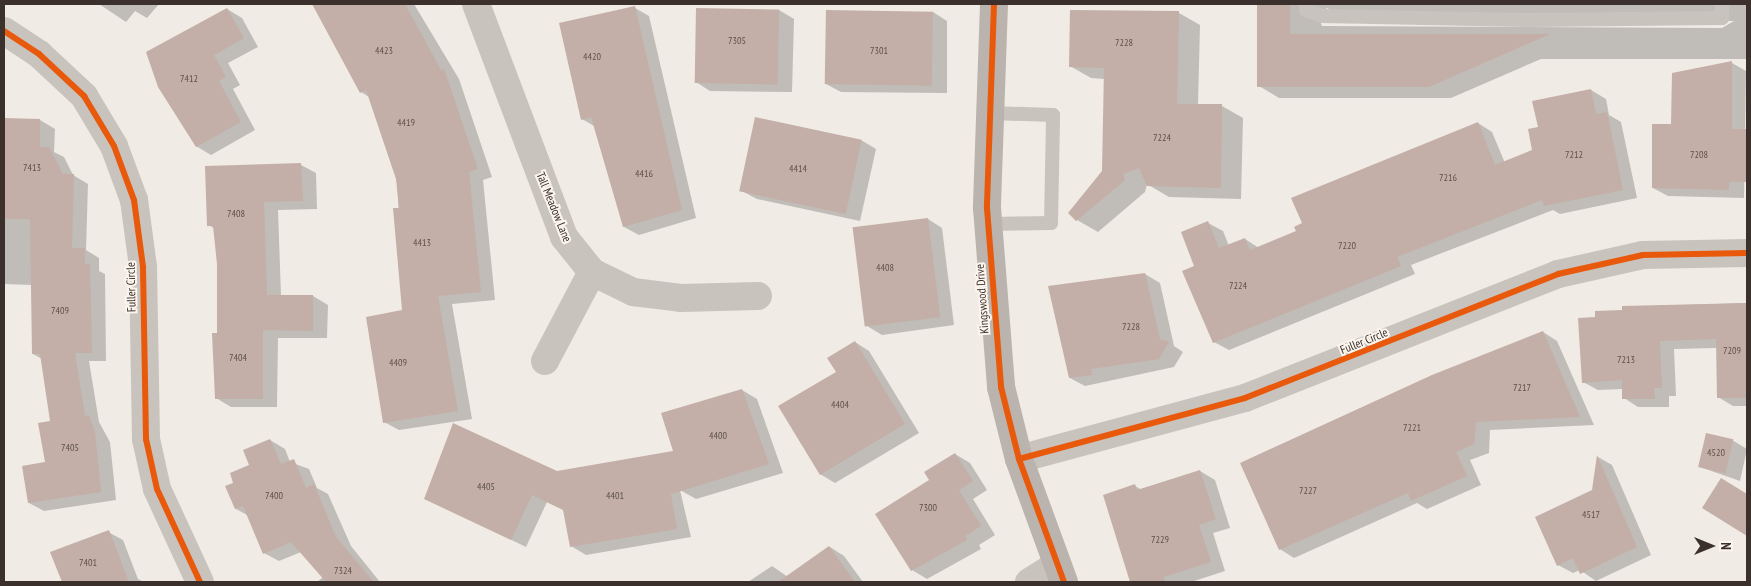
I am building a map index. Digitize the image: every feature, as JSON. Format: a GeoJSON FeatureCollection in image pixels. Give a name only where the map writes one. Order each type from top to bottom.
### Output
{"type":"FeatureCollection","features":[{"type":"Feature","properties":{"kind":"street","name":"Tall Meadow Lane"},"geometry":{"type":"LineString","coordinates":[[476,4],[564,237],[592,272],[633,292],[681,298],[758,296]]}},
{"type":"Feature","properties":{"kind":"street","name":"Kingswood Drive"},"geometry":{"type":"LineString","coordinates":[[994,4],[988,224],[1001,387],[1019,459],[1060,574]]}},
{"type":"Feature","properties":{"kind":"street","name":"Fuller Circle"},"geometry":{"type":"LineString","coordinates":[[4,31],[39,54],[84,96],[114,146],[134,200],[143,267],[146,439],[157,489],[200,582]]}},
{"type":"Feature","properties":{"kind":"street","name":"Fuller Circle"},"geometry":{"type":"LineString","coordinates":[[1019,459],[1245,398],[1558,274],[1643,255],[1747,252]]}},
{"type":"Feature","properties":{"kind":"street"},"geometry":{"type":"LineString","coordinates":[[544,361],[592,272]]}},
{"type":"Feature","properties":{"kind":"street"},"geometry":{"type":"LineString","coordinates":[[1029,582],[1060,574]]}},
{"type":"Feature","properties":{"kind":"lane"},"geometry":{"type":"LineString","coordinates":[[1306,4],[1306,10],[1322,16],[1532,20],[1722,18],[1722,4]]}},
{"type":"Feature","properties":{"kind":"lane"},"geometry":{"type":"LineString","coordinates":[[988,224],[1051,223],[1053,115],[991,113]]}},
{"type":"Feature","properties":{"kind":"building"},"geometry":{"type":"Polygon","coordinates":[[[312,4],[405,4],[441,70],[444,69],[478,169],[469,172],[481,292],[438,296],[458,411],[383,423],[366,317],[402,310],[393,208],[399,208],[396,179],[366,90],[360,93],[312,4]]]}},
{"type":"Feature","properties":{"kind":"building"},"geometry":{"type":"Polygon","coordinates":[[[1257,4],[1290,4],[1290,34],[1550,34],[1429,87],[1257,87],[1257,4]]]}},
{"type":"Feature","properties":{"kind":"building"},"geometry":{"type":"Polygon","coordinates":[[[635,6],[682,210],[623,227],[591,117],[581,120],[559,23],[635,6]]]}},
{"type":"Feature","properties":{"kind":"building"},"geometry":{"type":"Polygon","coordinates":[[[227,8],[244,38],[214,55],[226,77],[219,81],[241,122],[196,147],[158,87],[146,52],[227,8]]]}},
{"type":"Feature","properties":{"kind":"building"},"geometry":{"type":"Polygon","coordinates":[[[696,8],[779,9],[778,84],[695,83],[696,8]]]}},
{"type":"Feature","properties":{"kind":"building"},"geometry":{"type":"Polygon","coordinates":[[[826,10],[933,12],[932,86],[825,84],[826,10]]]}},
{"type":"Feature","properties":{"kind":"building"},"geometry":{"type":"Polygon","coordinates":[[[1070,10],[1179,11],[1177,104],[1222,104],[1221,188],[1147,186],[1139,168],[1123,174],[1125,180],[1076,221],[1068,213],[1102,171],[1104,68],[1069,67],[1070,10]]]}},
{"type":"Feature","properties":{"kind":"building"},"geometry":{"type":"Polygon","coordinates":[[[1732,61],[1732,129],[1747,129],[1747,182],[1729,182],[1729,190],[1652,188],[1652,124],[1671,124],[1672,73],[1732,61]]]}},
{"type":"Feature","properties":{"kind":"building"},"geometry":{"type":"Polygon","coordinates":[[[1591,89],[1596,114],[1607,112],[1623,190],[1544,206],[1542,200],[1397,257],[1401,266],[1213,343],[1182,271],[1194,266],[1181,232],[1208,221],[1219,248],[1245,238],[1250,250],[1296,231],[1294,227],[1302,223],[1291,198],[1478,122],[1495,165],[1532,150],[1528,129],[1538,127],[1532,101],[1591,89]]]}},
{"type":"Feature","properties":{"kind":"building"},"geometry":{"type":"Polygon","coordinates":[[[755,117],[862,140],[846,214],[739,191],[755,117]]]}},
{"type":"Feature","properties":{"kind":"building"},"geometry":{"type":"Polygon","coordinates":[[[4,118],[40,119],[40,147],[49,147],[63,174],[74,174],[72,248],[85,248],[85,264],[90,264],[92,353],[75,353],[85,416],[89,415],[95,432],[101,492],[28,503],[22,466],[45,462],[38,423],[50,421],[40,354],[32,354],[30,219],[4,219],[4,118]]]}},
{"type":"Feature","properties":{"kind":"building"},"geometry":{"type":"Polygon","coordinates":[[[301,163],[303,201],[264,202],[267,295],[313,295],[313,331],[263,330],[263,399],[215,399],[212,333],[217,333],[217,264],[213,226],[207,226],[205,166],[301,163]]]}},
{"type":"Feature","properties":{"kind":"building"},"geometry":{"type":"Polygon","coordinates":[[[928,218],[940,317],[865,327],[853,227],[928,218]]]}},
{"type":"Feature","properties":{"kind":"building"},"geometry":{"type":"Polygon","coordinates":[[[1145,273],[1160,339],[1169,342],[1159,359],[1091,369],[1092,375],[1069,378],[1048,286],[1145,273]]]}},
{"type":"Feature","properties":{"kind":"building"},"geometry":{"type":"Polygon","coordinates":[[[1747,303],[1747,398],[1717,398],[1716,339],[1660,341],[1662,388],[1654,388],[1655,399],[1622,399],[1622,380],[1582,383],[1578,318],[1595,317],[1595,311],[1622,310],[1622,306],[1747,303]]]}},
{"type":"Feature","properties":{"kind":"building"},"geometry":{"type":"Polygon","coordinates":[[[1543,331],[1580,417],[1476,422],[1474,444],[1456,452],[1467,476],[1411,501],[1408,493],[1279,550],[1240,463],[1432,375],[1543,331]]]}},
{"type":"Feature","properties":{"kind":"building"},"geometry":{"type":"Polygon","coordinates":[[[855,341],[905,424],[820,475],[778,406],[836,372],[827,358],[855,341]]]}},
{"type":"Feature","properties":{"kind":"building"},"geometry":{"type":"Polygon","coordinates":[[[742,389],[769,464],[671,494],[677,529],[570,547],[563,510],[532,495],[511,540],[424,499],[453,423],[557,471],[673,451],[661,413],[742,389]]]}},
{"type":"Feature","properties":{"kind":"building"},"geometry":{"type":"Polygon","coordinates":[[[1706,433],[1733,439],[1725,473],[1698,467],[1706,433]]]}},
{"type":"Feature","properties":{"kind":"building"},"geometry":{"type":"Polygon","coordinates":[[[270,439],[281,464],[294,459],[306,488],[314,484],[336,537],[374,582],[326,582],[291,542],[263,554],[243,506],[235,509],[225,486],[233,483],[230,473],[249,465],[243,450],[270,439]]]}},
{"type":"Feature","properties":{"kind":"building"},"geometry":{"type":"Polygon","coordinates":[[[955,453],[973,481],[959,490],[981,526],[965,536],[967,540],[911,571],[875,514],[929,480],[924,472],[955,453]]]}},
{"type":"Feature","properties":{"kind":"building"},"geometry":{"type":"Polygon","coordinates":[[[1597,455],[1637,547],[1580,574],[1573,558],[1557,566],[1535,517],[1592,490],[1597,455]]]}},
{"type":"Feature","properties":{"kind":"building"},"geometry":{"type":"Polygon","coordinates":[[[1200,470],[1216,519],[1199,525],[1211,562],[1164,577],[1165,582],[1130,582],[1103,495],[1135,484],[1137,490],[1200,470]]]}},
{"type":"Feature","properties":{"kind":"building"},"geometry":{"type":"Polygon","coordinates":[[[1721,478],[1747,494],[1747,536],[1702,508],[1721,478]]]}},
{"type":"Feature","properties":{"kind":"building"},"geometry":{"type":"Polygon","coordinates":[[[109,530],[129,582],[62,582],[50,552],[109,530]]]}},
{"type":"Feature","properties":{"kind":"building"},"geometry":{"type":"Polygon","coordinates":[[[829,546],[855,582],[778,582],[829,546]]]}},
{"type":"Feature","properties":{"kind":"cycle path"},"geometry":{"type":"LineString","coordinates":[[994,4],[987,208],[1001,387],[1019,459],[1064,582]]}},
{"type":"Feature","properties":{"kind":"cycle path"},"geometry":{"type":"LineString","coordinates":[[4,31],[39,54],[84,96],[114,146],[134,200],[143,267],[146,439],[157,489],[200,582]]}},
{"type":"Feature","properties":{"kind":"cycle path"},"geometry":{"type":"LineString","coordinates":[[1019,459],[1245,398],[1558,274],[1643,255],[1747,253]]}}]}
